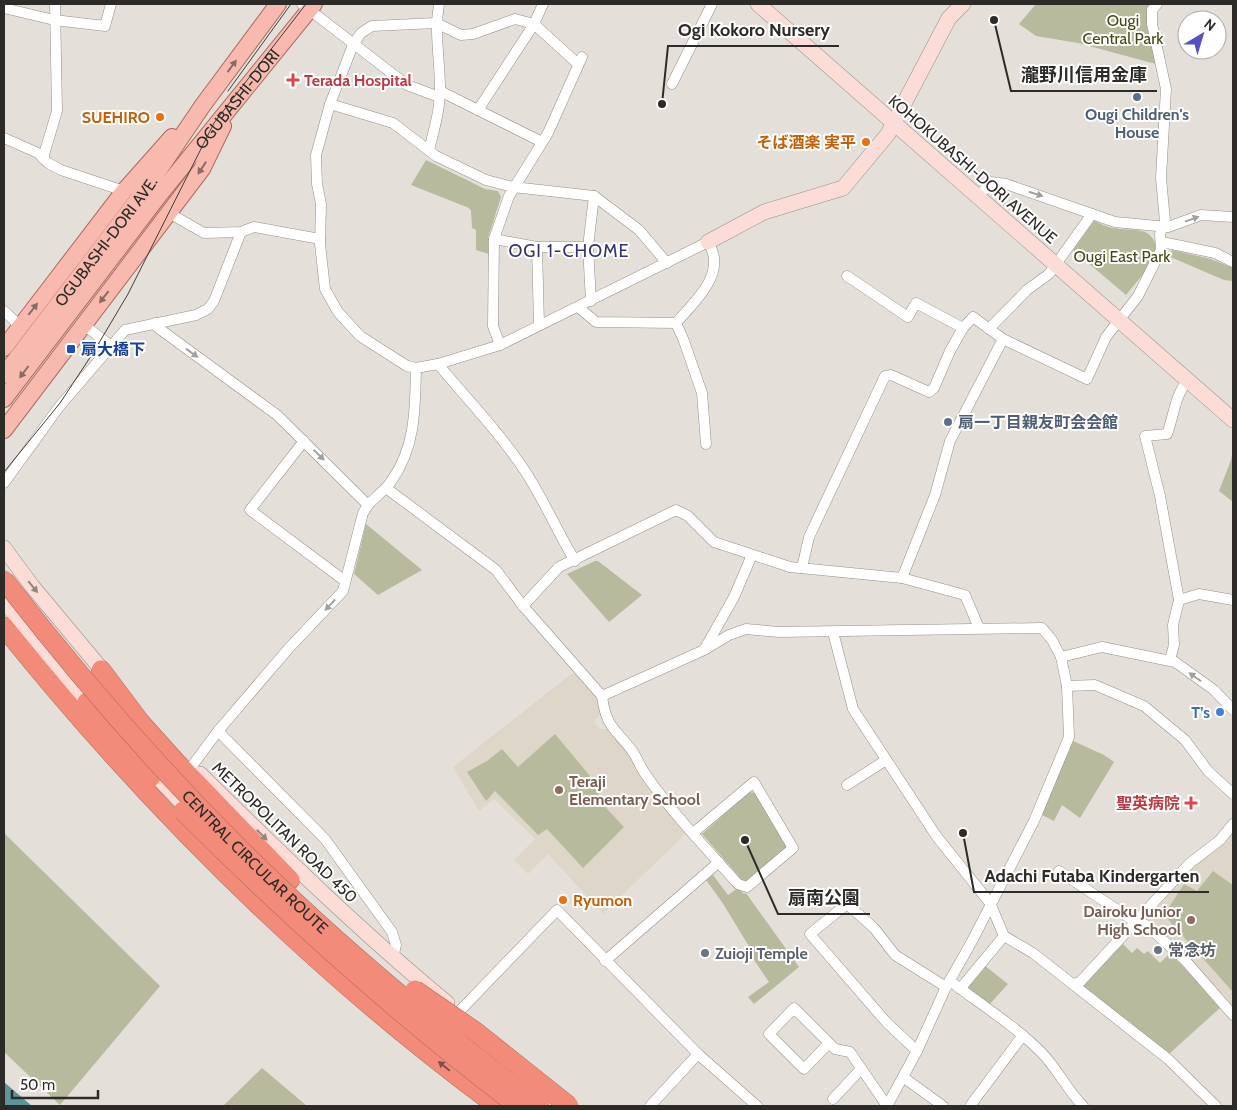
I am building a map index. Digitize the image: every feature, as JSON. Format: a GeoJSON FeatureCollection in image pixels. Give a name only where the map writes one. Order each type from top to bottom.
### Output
{"type":"FeatureCollection","features":[{"type":"Feature","properties":{"kind":"highway","name":"CENTRAL CIRCULAR ROUTE"},"geometry":{"type":"LineString","coordinates":[[4,580],[96,694],[237,846],[375,971],[464,1047],[540,1106]]}},
{"type":"Feature","properties":{"kind":"highway","name":"CENTRAL CIRCULAR ROUTE"},"geometry":{"type":"LineString","coordinates":[[4,627],[123,765],[257,902],[403,1032],[497,1106]]}},
{"type":"Feature","properties":{"kind":"highway"},"geometry":{"type":"LineString","coordinates":[[101,670],[140,722],[290,880],[342,928],[429,1001],[476,1032],[569,1106]]}},
{"type":"Feature","properties":{"kind":"highway"},"geometry":{"type":"LineString","coordinates":[[87,702],[178,806]]}},
{"type":"Feature","properties":{"kind":"highway"},"geometry":{"type":"LineString","coordinates":[[121,754],[178,806],[273,899],[364,982],[518,1106]]}},
{"type":"Feature","properties":{"kind":"main road","name":"OGUBASHI-DORI"},"geometry":{"type":"LineString","coordinates":[[203,105],[278,4]]}},
{"type":"Feature","properties":{"kind":"main road","name":"KOHOKUBASHI-DORI AVENUE"},"geometry":{"type":"LineString","coordinates":[[758,4],[1233,420]]}},
{"type":"Feature","properties":{"kind":"main road"},"geometry":{"type":"LineString","coordinates":[[708,242],[764,212],[843,188],[895,122],[949,18],[963,4]]}},
{"type":"Feature","properties":{"kind":"main road","name":"OGUBASHI-DORI"},"geometry":{"type":"LineString","coordinates":[[154,190],[231,108],[308,6]]}},
{"type":"Feature","properties":{"kind":"main road","name":"OGUBASHI-DORI AVE."},"geometry":{"type":"LineString","coordinates":[[4,399],[154,190],[203,105]]}},
{"type":"Feature","properties":{"kind":"main road"},"geometry":{"type":"LineString","coordinates":[[4,348],[9,319],[159,150],[203,105]]}},
{"type":"Feature","properties":{"kind":"main road"},"geometry":{"type":"LineString","coordinates":[[4,430],[202,168],[231,108]]}},
{"type":"Feature","properties":{"kind":"main road","name":"OGUBASHI-DORI AVE."},"geometry":{"type":"LineString","coordinates":[[4,375],[154,190]]}},
{"type":"Feature","properties":{"kind":"main road","name":"METROPOLITAN ROAD 450"},"geometry":{"type":"LineString","coordinates":[[4,548],[101,670],[192,766],[302,875],[393,958],[577,1106]]}},
{"type":"Feature","properties":{"kind":"main road"},"geometry":{"type":"LineString","coordinates":[[4,600],[87,702],[186,807],[276,895],[369,978],[529,1106]]}},
{"type":"Feature","properties":{"kind":"main road"},"geometry":{"type":"LineString","coordinates":[[4,615],[121,754],[268,903],[361,986],[411,1024],[438,1035]]}},
{"type":"Feature","properties":{"kind":"street"},"geometry":{"type":"LineString","coordinates":[[43,158],[57,111],[55,4]]}},
{"type":"Feature","properties":{"kind":"street"},"geometry":{"type":"LineString","coordinates":[[4,8],[54,20],[105,26],[111,4]]}},
{"type":"Feature","properties":{"kind":"street"},"geometry":{"type":"LineString","coordinates":[[429,150],[436,124],[439,94],[436,23],[440,4]]}},
{"type":"Feature","properties":{"kind":"street"},"geometry":{"type":"LineString","coordinates":[[478,110],[534,24],[544,4]]}},
{"type":"Feature","properties":{"kind":"street"},"geometry":{"type":"LineString","coordinates":[[672,84],[712,4]]}},
{"type":"Feature","properties":{"kind":"street"},"geometry":{"type":"LineString","coordinates":[[802,568],[809,538],[885,376],[891,375],[929,392],[934,388],[963,328],[973,317],[1002,339],[1087,379],[1106,336],[1138,296],[1162,250],[1160,234],[1165,221],[1161,178],[1166,88],[1152,24],[1152,10],[1157,4]]}},
{"type":"Feature","properties":{"kind":"street"},"geometry":{"type":"LineString","coordinates":[[308,6],[353,45],[407,85],[439,94],[478,110],[542,142]]}},
{"type":"Feature","properties":{"kind":"street"},"geometry":{"type":"LineString","coordinates":[[500,345],[493,326],[494,239],[513,187],[542,142],[580,60],[534,24],[515,19],[473,34],[461,35],[436,23],[372,26],[361,34],[353,45],[330,104],[316,155],[316,184],[321,211],[320,239],[325,289],[338,312],[360,336],[407,366],[416,368],[438,364],[500,345],[708,242],[714,251],[714,269],[706,289],[676,323],[596,322],[578,307]]}},
{"type":"Feature","properties":{"kind":"street"},"geometry":{"type":"LineString","coordinates":[[330,104],[393,123],[429,150],[486,180],[513,187],[594,196],[639,230],[667,263]]}},
{"type":"Feature","properties":{"kind":"street"},"geometry":{"type":"LineString","coordinates":[[4,138],[38,153],[61,170],[124,191]]}},
{"type":"Feature","properties":{"kind":"street"},"geometry":{"type":"LineString","coordinates":[[978,197],[991,182],[1006,184],[1115,222],[1163,227],[1201,215],[1233,217]]}},
{"type":"Feature","properties":{"kind":"street"},"geometry":{"type":"LineString","coordinates":[[591,301],[588,247],[594,196]]}},
{"type":"Feature","properties":{"kind":"street"},"geometry":{"type":"LineString","coordinates":[[169,213],[204,233],[242,232],[254,227],[320,239]]}},
{"type":"Feature","properties":{"kind":"street"},"geometry":{"type":"LineString","coordinates":[[989,329],[1027,290],[1044,280],[1092,214]]}},
{"type":"Feature","properties":{"kind":"street"},"geometry":{"type":"LineString","coordinates":[[4,484],[59,407],[125,330],[196,315],[208,309],[214,301],[242,232]]}},
{"type":"Feature","properties":{"kind":"street"},"geometry":{"type":"LineString","coordinates":[[494,239],[537,247],[588,247]]}},
{"type":"Feature","properties":{"kind":"street"},"geometry":{"type":"LineString","coordinates":[[1162,242],[1215,253],[1233,262]]}},
{"type":"Feature","properties":{"kind":"street"},"geometry":{"type":"LineString","coordinates":[[537,247],[539,325]]}},
{"type":"Feature","properties":{"kind":"street"},"geometry":{"type":"LineString","coordinates":[[847,276],[908,316],[916,303],[963,328]]}},
{"type":"Feature","properties":{"kind":"street"},"geometry":{"type":"LineString","coordinates":[[155,323],[157,327],[277,415],[368,505]]}},
{"type":"Feature","properties":{"kind":"street"},"geometry":{"type":"LineString","coordinates":[[676,323],[702,394],[706,444]]}},
{"type":"Feature","properties":{"kind":"street"},"geometry":{"type":"LineString","coordinates":[[83,324],[111,346]]}},
{"type":"Feature","properties":{"kind":"street"},"geometry":{"type":"LineString","coordinates":[[902,578],[935,495],[950,441],[1002,339]]}},
{"type":"Feature","properties":{"kind":"street"},"geometry":{"type":"LineString","coordinates":[[438,364],[523,468],[541,497],[556,529],[575,561]]}},
{"type":"Feature","properties":{"kind":"street"},"geometry":{"type":"LineString","coordinates":[[192,766],[218,731],[289,648],[343,591],[362,513],[386,488],[406,456],[415,424],[416,368]]}},
{"type":"Feature","properties":{"kind":"street"},"geometry":{"type":"LineString","coordinates":[[1170,660],[1174,645],[1173,625],[1179,600],[1160,496],[1145,436],[1167,434],[1174,416],[1179,391],[1188,380]]}},
{"type":"Feature","properties":{"kind":"street"},"geometry":{"type":"LineString","coordinates":[[304,441],[250,510],[345,581]]}},
{"type":"Feature","properties":{"kind":"street"},"geometry":{"type":"LineString","coordinates":[[386,488],[496,570],[522,606],[602,696],[608,723],[627,743],[643,771],[693,833],[738,884],[747,887],[793,848],[754,782],[693,833]]}},
{"type":"Feature","properties":{"kind":"street"},"geometry":{"type":"LineString","coordinates":[[522,606],[559,566],[575,561],[676,510],[688,516],[714,542],[790,567],[902,578],[965,595],[979,628]]}},
{"type":"Feature","properties":{"kind":"street"},"geometry":{"type":"LineString","coordinates":[[704,650],[734,597],[752,555]]}},
{"type":"Feature","properties":{"kind":"street"},"geometry":{"type":"LineString","coordinates":[[1179,600],[1199,594],[1233,600]]}},
{"type":"Feature","properties":{"kind":"street"},"geometry":{"type":"LineString","coordinates":[[602,696],[704,650],[729,635],[746,629],[779,632],[833,632],[1042,628],[1052,640],[1061,656],[1067,686],[1069,737],[1034,821],[990,903],[972,943],[948,984],[917,1051],[887,1106],[850,1052],[835,1049],[828,1044],[794,1008],[769,1034],[804,1068],[828,1044]]}},
{"type":"Feature","properties":{"kind":"street"},"geometry":{"type":"LineString","coordinates":[[833,632],[853,709],[937,837],[990,903],[1004,936],[1033,953],[1168,1059],[1216,1106]]}},
{"type":"Feature","properties":{"kind":"street"},"geometry":{"type":"LineString","coordinates":[[1061,656],[1102,647],[1170,660],[1214,690],[1233,709]]}},
{"type":"Feature","properties":{"kind":"street"},"geometry":{"type":"LineString","coordinates":[[1067,686],[1095,685],[1144,706],[1185,740],[1208,771],[1233,794]]}},
{"type":"Feature","properties":{"kind":"street"},"geometry":{"type":"LineString","coordinates":[[218,731],[325,839],[392,932],[396,945],[393,958]]}},
{"type":"Feature","properties":{"kind":"street"},"geometry":{"type":"LineString","coordinates":[[847,785],[886,760]]}},
{"type":"Feature","properties":{"kind":"street"},"geometry":{"type":"LineString","coordinates":[[1073,984],[1080,982],[1190,863],[1220,840],[1233,824]]}},
{"type":"Feature","properties":{"kind":"street"},"geometry":{"type":"LineString","coordinates":[[605,961],[719,862]]}},
{"type":"Feature","properties":{"kind":"street"},"geometry":{"type":"LineString","coordinates":[[1059,871],[1131,919],[1146,925],[1183,958],[1233,1015]]}},
{"type":"Feature","properties":{"kind":"street"},"geometry":{"type":"LineString","coordinates":[[917,1051],[887,1023],[810,934],[847,904],[874,928],[895,955],[960,989],[1023,1035],[1043,1054],[1070,1093],[1083,1106]]}},
{"type":"Feature","properties":{"kind":"street"},"geometry":{"type":"LineString","coordinates":[[438,1035],[557,910],[698,1054],[757,1106]]}},
{"type":"Feature","properties":{"kind":"street"},"geometry":{"type":"LineString","coordinates":[[960,989],[1004,936]]}},
{"type":"Feature","properties":{"kind":"street"},"geometry":{"type":"LineString","coordinates":[[970,1106],[1023,1035]]}},
{"type":"Feature","properties":{"kind":"street"},"geometry":{"type":"LineString","coordinates":[[650,1106],[698,1054]]}},
{"type":"Feature","properties":{"kind":"street"},"geometry":{"type":"LineString","coordinates":[[833,1099],[861,1069]]}},
{"type":"Feature","properties":{"kind":"street"},"geometry":{"type":"LineString","coordinates":[[903,1077],[944,1106]]}},
{"type":"Feature","properties":{"kind":"shaded area","name":"Teraji Elementary School"},"geometry":{"type":"Polygon","coordinates":[[[571,674],[576,674],[596,696],[601,713],[594,722],[600,729],[609,729],[635,761],[635,769],[686,833],[603,914],[548,854],[528,874],[514,860],[535,839],[494,799],[479,811],[453,767],[571,674]]]}},
{"type":"Feature","properties":{"kind":"shaded area","name":"Dairoku Junior High School"},"geometry":{"type":"Polygon","coordinates":[[[1233,832],[1233,1010],[1226,996],[1218,992],[1148,922],[1148,919],[1194,865],[1225,843],[1233,832]]]}},
{"type":"Feature","properties":{"kind":"green space","name":"Ougi Central Park"},"geometry":{"type":"Polygon","coordinates":[[[1036,4],[1152,4],[1156,64],[1078,43],[1036,36],[1019,24],[1036,4]]]}},
{"type":"Feature","properties":{"kind":"green space"},"geometry":{"type":"Polygon","coordinates":[[[426,160],[485,189],[498,191],[501,197],[488,238],[489,254],[476,250],[476,230],[472,228],[471,211],[469,208],[411,185],[426,160]]]}},
{"type":"Feature","properties":{"kind":"green space","name":"Ougi East Park"},"geometry":{"type":"Polygon","coordinates":[[[1094,221],[1120,229],[1140,230],[1150,235],[1154,240],[1157,247],[1144,273],[1126,295],[1073,250],[1094,221]]]}},
{"type":"Feature","properties":{"kind":"green space"},"geometry":{"type":"Polygon","coordinates":[[[1172,250],[1211,259],[1233,268],[1233,281],[1224,280],[1168,256],[1172,250]]]}},
{"type":"Feature","properties":{"kind":"green space"},"geometry":{"type":"Polygon","coordinates":[[[1233,449],[1233,502],[1219,491],[1231,460],[1233,449]]]}},
{"type":"Feature","properties":{"kind":"green space"},"geometry":{"type":"Polygon","coordinates":[[[366,524],[422,570],[378,595],[354,574],[366,524]]]}},
{"type":"Feature","properties":{"kind":"green space"},"geometry":{"type":"Polygon","coordinates":[[[598,561],[642,595],[609,622],[567,574],[598,561]]]}},
{"type":"Feature","properties":{"kind":"green space"},"geometry":{"type":"Polygon","coordinates":[[[555,734],[590,776],[586,779],[599,793],[596,797],[624,827],[583,868],[547,829],[538,835],[495,791],[486,801],[467,772],[487,761],[502,749],[518,767],[555,734]]]}},
{"type":"Feature","properties":{"kind":"green space"},"geometry":{"type":"Polygon","coordinates":[[[1071,740],[1104,755],[1114,762],[1080,818],[1062,805],[1054,821],[1042,815],[1071,740]]]}},
{"type":"Feature","properties":{"kind":"green space"},"geometry":{"type":"Polygon","coordinates":[[[749,792],[755,793],[788,845],[785,851],[750,880],[744,882],[702,834],[749,792]]]}},
{"type":"Feature","properties":{"kind":"green space"},"geometry":{"type":"Polygon","coordinates":[[[4,833],[160,986],[60,1105],[4,1052],[4,833]]]}},
{"type":"Feature","properties":{"kind":"green space","name":"Dairoku Junior High School"},"geometry":{"type":"Polygon","coordinates":[[[1213,871],[1233,885],[1233,992],[1164,915],[1184,884],[1197,891],[1213,871]]]}},
{"type":"Feature","properties":{"kind":"green space"},"geometry":{"type":"Polygon","coordinates":[[[713,875],[728,895],[738,888],[744,894],[746,893],[799,967],[754,1004],[748,997],[769,982],[750,954],[750,948],[722,902],[706,880],[713,875]]]}},
{"type":"Feature","properties":{"kind":"green space"},"geometry":{"type":"Polygon","coordinates":[[[1123,944],[1132,953],[1137,948],[1144,954],[1148,951],[1160,963],[1170,953],[1221,1007],[1169,1054],[1082,985],[1123,944]]]}},
{"type":"Feature","properties":{"kind":"green space"},"geometry":{"type":"Polygon","coordinates":[[[984,965],[1008,984],[989,1005],[966,986],[984,965]]]}},
{"type":"Feature","properties":{"kind":"green space"},"geometry":{"type":"Polygon","coordinates":[[[262,1068],[307,1106],[223,1106],[262,1068]]]}},
{"type":"Feature","properties":{"kind":"water"},"geometry":{"type":"Polygon","coordinates":[[[4,1082],[32,1106],[4,1106],[4,1082]]]}},
{"type":"Feature","properties":{"kind":"tram line"},"geometry":{"type":"LineString","coordinates":[[228,91],[291,4]]}},
{"type":"Feature","properties":{"kind":"tram line"},"geometry":{"type":"LineString","coordinates":[[4,472],[60,403],[93,353],[128,294],[214,123],[306,4]]}},
{"type":"Feature","properties":{"kind":"place","name":"瀧野川信用金庫"},"geometry":{"type":"Point","coordinates":[994,20]}},
{"type":"Feature","properties":{"kind":"place","name":"Terada Hospital"},"geometry":{"type":"Point","coordinates":[293,80]}},
{"type":"Feature","properties":{"kind":"place","name":"Ougi Children's House"},"geometry":{"type":"Point","coordinates":[1137,97]}},
{"type":"Feature","properties":{"kind":"place","name":"Ogi Kokoro Nursery"},"geometry":{"type":"Point","coordinates":[662,104]}},
{"type":"Feature","properties":{"kind":"place","name":"SUEHIRO"},"geometry":{"type":"Point","coordinates":[160,117]}},
{"type":"Feature","properties":{"kind":"place","name":"そば酒楽 実平"},"geometry":{"type":"Point","coordinates":[866,142]}},
{"type":"Feature","properties":{"kind":"place","name":"扇大橋下"},"geometry":{"type":"Point","coordinates":[71,349]}},
{"type":"Feature","properties":{"kind":"place","name":"扇一丁目親友町会会館"},"geometry":{"type":"Point","coordinates":[948,422]}},
{"type":"Feature","properties":{"kind":"place","name":"T’s"},"geometry":{"type":"Point","coordinates":[1220,712]}},
{"type":"Feature","properties":{"kind":"place","name":"Teraji Elementary School"},"geometry":{"type":"Point","coordinates":[559,790]}},
{"type":"Feature","properties":{"kind":"place","name":"聖英病院"},"geometry":{"type":"Point","coordinates":[1191,803]}},
{"type":"Feature","properties":{"kind":"place","name":"Adachi Futaba Kindergarten"},"geometry":{"type":"Point","coordinates":[963,833]}},
{"type":"Feature","properties":{"kind":"place","name":"扇南公園"},"geometry":{"type":"Point","coordinates":[745,840]}},
{"type":"Feature","properties":{"kind":"place","name":"Ryumon"},"geometry":{"type":"Point","coordinates":[563,900]}},
{"type":"Feature","properties":{"kind":"place","name":"Dairoku Junior High School"},"geometry":{"type":"Point","coordinates":[1191,920]}},
{"type":"Feature","properties":{"kind":"place","name":"常念坊"},"geometry":{"type":"Point","coordinates":[1158,950]}},
{"type":"Feature","properties":{"kind":"place","name":"Zuioji Temple"},"geometry":{"type":"Point","coordinates":[705,953]}},
{"type":"Feature","properties":{"kind":"district","name":"OGI 1-CHOME"},"geometry":{"type":"Point","coordinates":[569,251]}}]}
